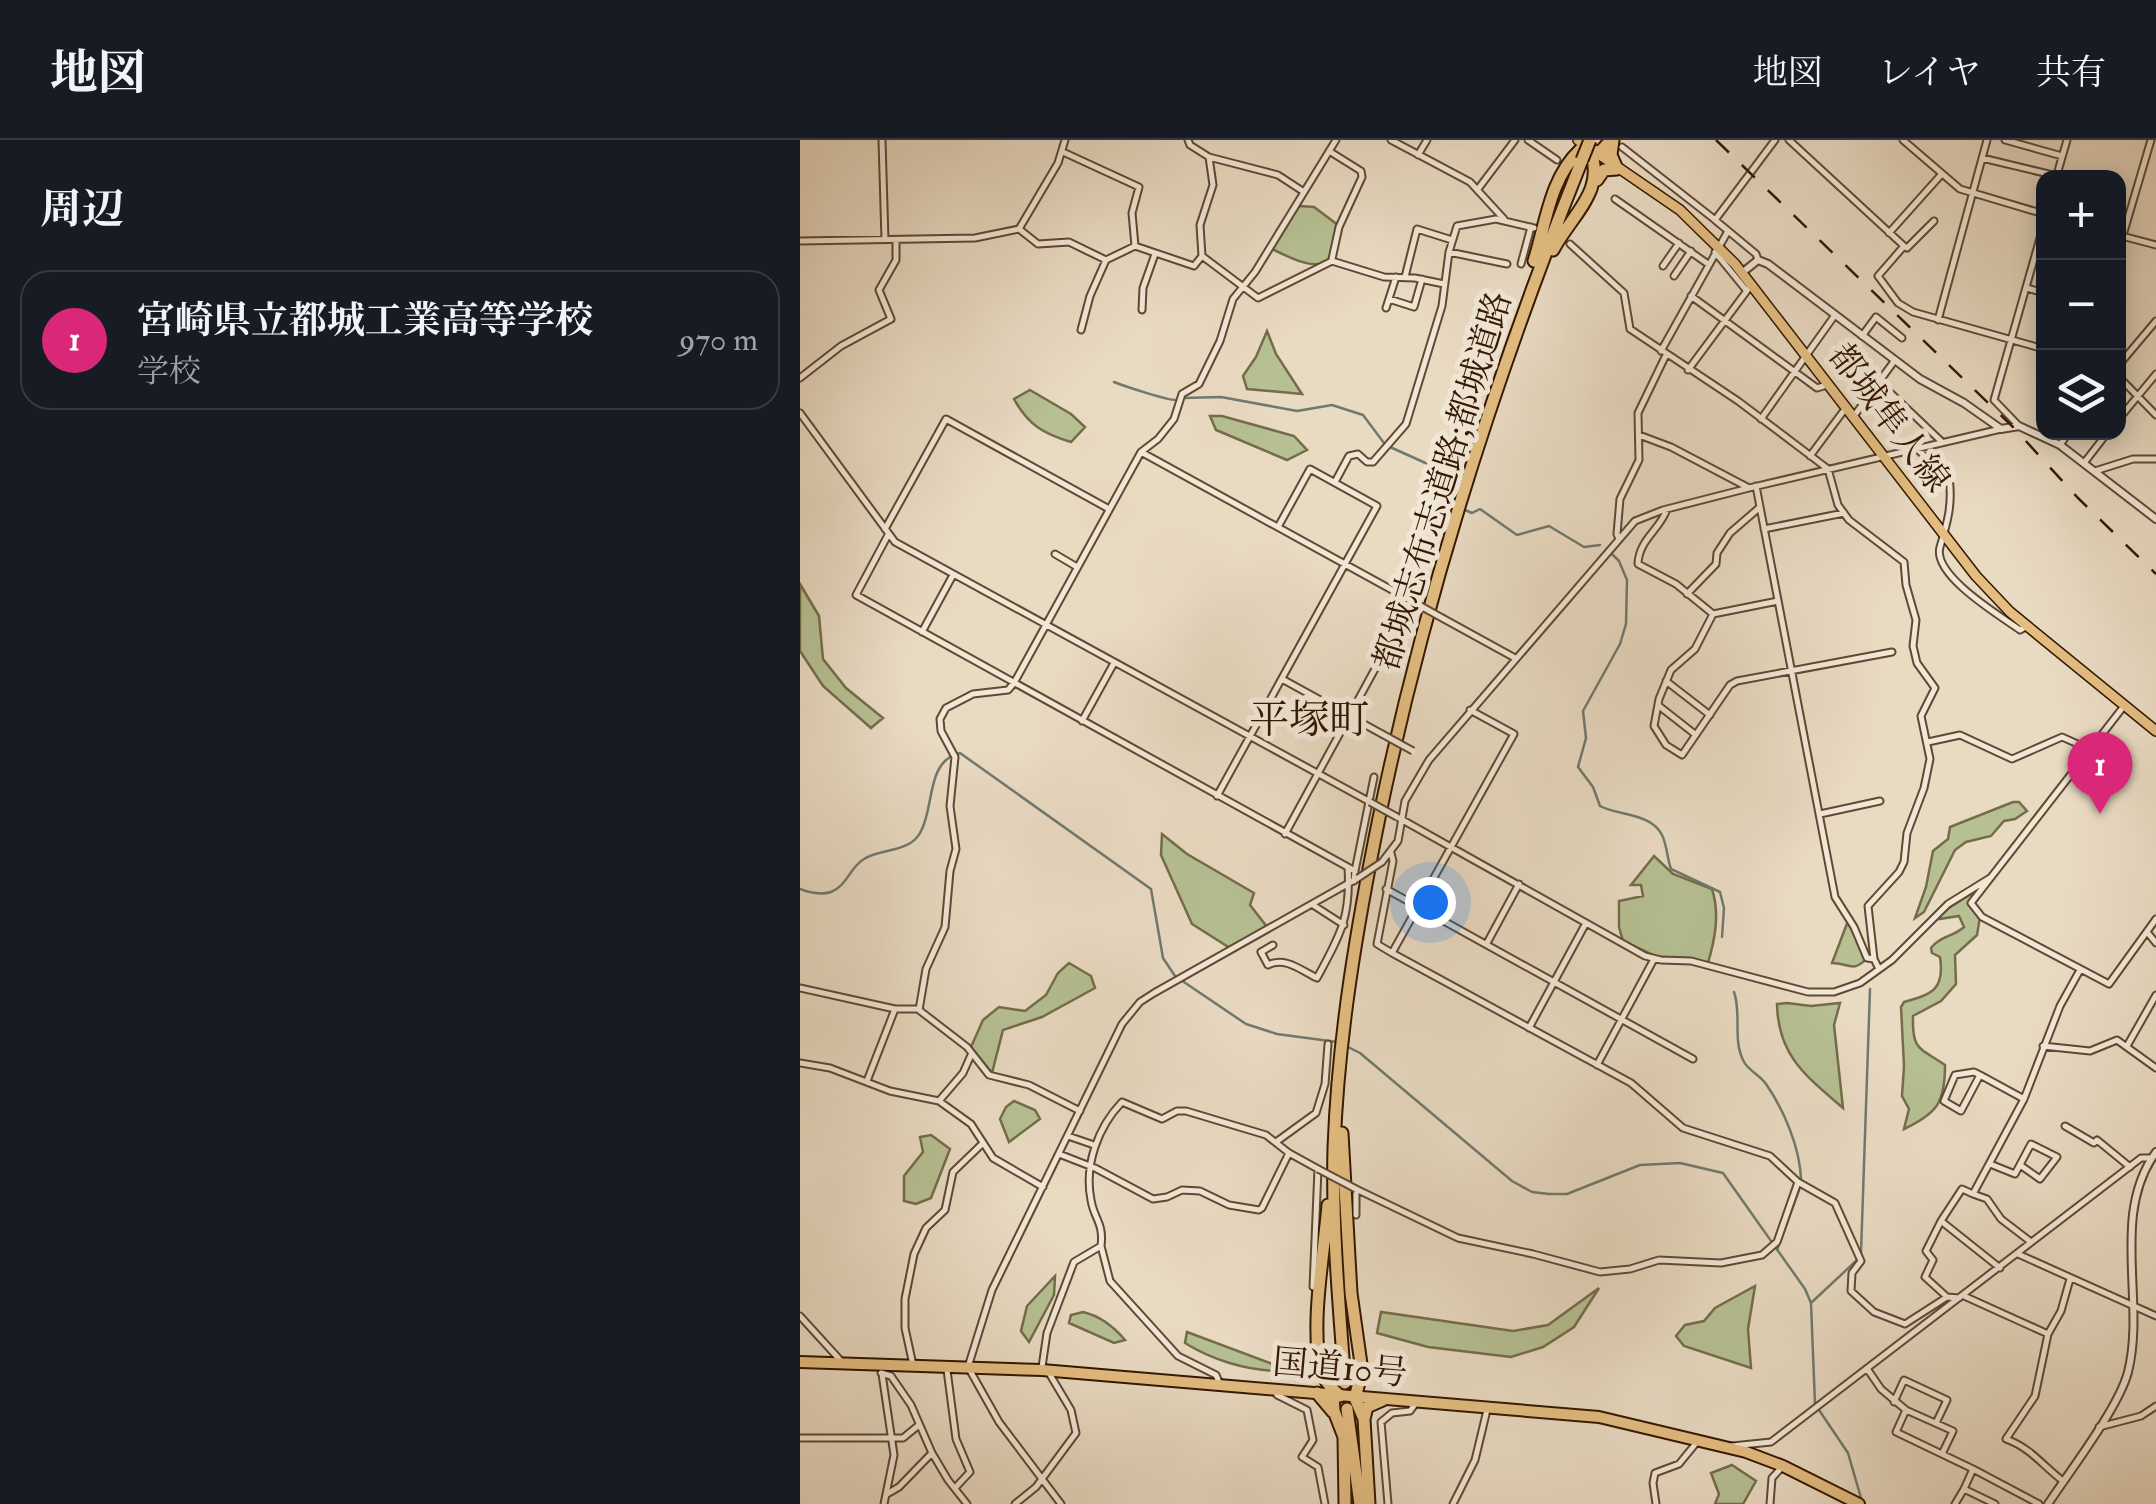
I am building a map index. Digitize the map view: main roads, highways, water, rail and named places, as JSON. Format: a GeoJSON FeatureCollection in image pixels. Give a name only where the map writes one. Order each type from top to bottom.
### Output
{"type":"FeatureCollection","features":[{"type":"Feature","properties":{"kind":"highway"},"geometry":{"type":"LineString","coordinates":[[1508,351],[1570,140]]}},
{"type":"Feature","properties":{"kind":"highway"},"geometry":{"type":"LineString","coordinates":[[1585,146],[1600,152],[1616,142]]}},
{"type":"Feature","properties":{"kind":"highway"},"geometry":{"type":"LineString","coordinates":[[1522,311],[1531,301],[1556,243],[1604,170],[1618,169],[1611,155],[1616,142]]}},
{"type":"Feature","properties":{"kind":"highway"},"geometry":{"type":"LineString","coordinates":[[1561,164],[1585,146]]}},
{"type":"Feature","properties":{"kind":"highway"},"geometry":{"type":"LineString","coordinates":[[1585,146],[1596,168],[1595,184]]}},
{"type":"Feature","properties":{"kind":"highway","name":"都城志布志道路;都城道路"},"geometry":{"type":"LineString","coordinates":[[1345,1383],[1334,1204],[1337,1097],[1363,903],[1418,648],[1453,518],[1522,311],[1585,146]]}},
{"type":"Feature","properties":{"kind":"highway"},"geometry":{"type":"LineString","coordinates":[[1341,1060],[1351,1293],[1365,1388],[1383,1400]]}},
{"type":"Feature","properties":{"kind":"highway"},"geometry":{"type":"LineString","coordinates":[[1302,1392],[1319,1387],[1322,1374],[1319,1321],[1337,1097]]}},
{"type":"Feature","properties":{"kind":"highway","name":"国道10号"},"geometry":{"type":"LineString","coordinates":[[800,1362],[880,1369],[913,1366],[1045,1370],[1302,1392],[1336,1396],[1351,1403],[1383,1400],[1599,1418],[1726,1446],[1783,1466],[1859,1504]]}},
{"type":"Feature","properties":{"kind":"highway"},"geometry":{"type":"LineString","coordinates":[[1360,1504],[1351,1403],[1362,1372]]}},
{"type":"Feature","properties":{"kind":"highway"},"geometry":{"type":"LineString","coordinates":[[1322,1374],[1336,1396],[1344,1437],[1345,1504]]}},
{"type":"Feature","properties":{"kind":"highway"},"geometry":{"type":"LineString","coordinates":[[1317,1394],[1338,1420]]}},
{"type":"Feature","properties":{"kind":"highway"},"geometry":{"type":"LineString","coordinates":[[1369,1504],[1364,1419],[1367,1407],[1383,1400]]}},
{"type":"Feature","properties":{"kind":"highway"},"geometry":{"type":"LineString","coordinates":[[1351,1403],[1364,1419]]}},
{"type":"Feature","properties":{"kind":"main road","name":"都城隼人線"},"geometry":{"type":"LineString","coordinates":[[1585,146],[1680,210],[1743,272],[1749,287],[1806,354],[1990,591],[2156,731]]}},
{"type":"Feature","properties":{"kind":"waterway"},"geometry":{"type":"LineString","coordinates":[[1114,382],[1177,400]]}},
{"type":"Feature","properties":{"kind":"waterway"},"geometry":{"type":"LineString","coordinates":[[1183,398],[1221,397],[1297,411],[1332,405],[1363,415],[1384,443]]}},
{"type":"Feature","properties":{"kind":"waterway"},"geometry":{"type":"LineString","coordinates":[[1390,447],[1459,473],[1454,503]]}},
{"type":"Feature","properties":{"kind":"waterway"},"geometry":{"type":"LineString","coordinates":[[1465,510],[1472,513],[1480,509],[1517,535],[1549,526],[1584,547],[1600,545]]}},
{"type":"Feature","properties":{"kind":"waterway"},"geometry":{"type":"LineString","coordinates":[[1612,554],[1627,580],[1626,624],[1620,644],[1583,711],[1586,738],[1578,767],[1593,787],[1600,806],[1643,819],[1657,828],[1664,839],[1671,869],[1720,892],[1724,908],[1722,937]]}},
{"type":"Feature","properties":{"kind":"waterway"},"geometry":{"type":"LineString","coordinates":[[800,889],[831,892],[864,859],[915,839],[925,823],[941,766],[960,753],[1151,889],[1163,958],[1175,976],[1246,1024],[1277,1034],[1337,1042]]}},
{"type":"Feature","properties":{"kind":"waterway"},"geometry":{"type":"LineString","coordinates":[[1861,1253],[1870,989]]}},
{"type":"Feature","properties":{"kind":"waterway"},"geometry":{"type":"LineString","coordinates":[[1734,992],[1740,1054],[1766,1084],[1785,1117],[1798,1155],[1801,1179]]}},
{"type":"Feature","properties":{"kind":"waterway"},"geometry":{"type":"LineString","coordinates":[[1344,1045],[1360,1053],[1512,1181],[1532,1192],[1567,1194],[1640,1165],[1680,1163],[1723,1173],[1811,1303],[1815,1404],[1848,1453],[1861,1498]]}},
{"type":"Feature","properties":{"kind":"waterway"},"geometry":{"type":"LineString","coordinates":[[1777,1250],[1800,1187]]}},
{"type":"Feature","properties":{"kind":"waterway"},"geometry":{"type":"LineString","coordinates":[[1812,1302],[1857,1260]]}},
{"type":"Feature","properties":{"kind":"railway"},"geometry":{"type":"LineString","coordinates":[[1716,140],[2013,427],[2156,574]]}},
{"type":"Feature","properties":{"kind":"place","name":"宮崎県立都城工業高等学校"},"geometry":{"type":"Point","coordinates":[2100,814]}},
{"type":"Feature","properties":{"kind":"district","name":"平塚町"},"geometry":{"type":"Point","coordinates":[1309,720]}}]}
